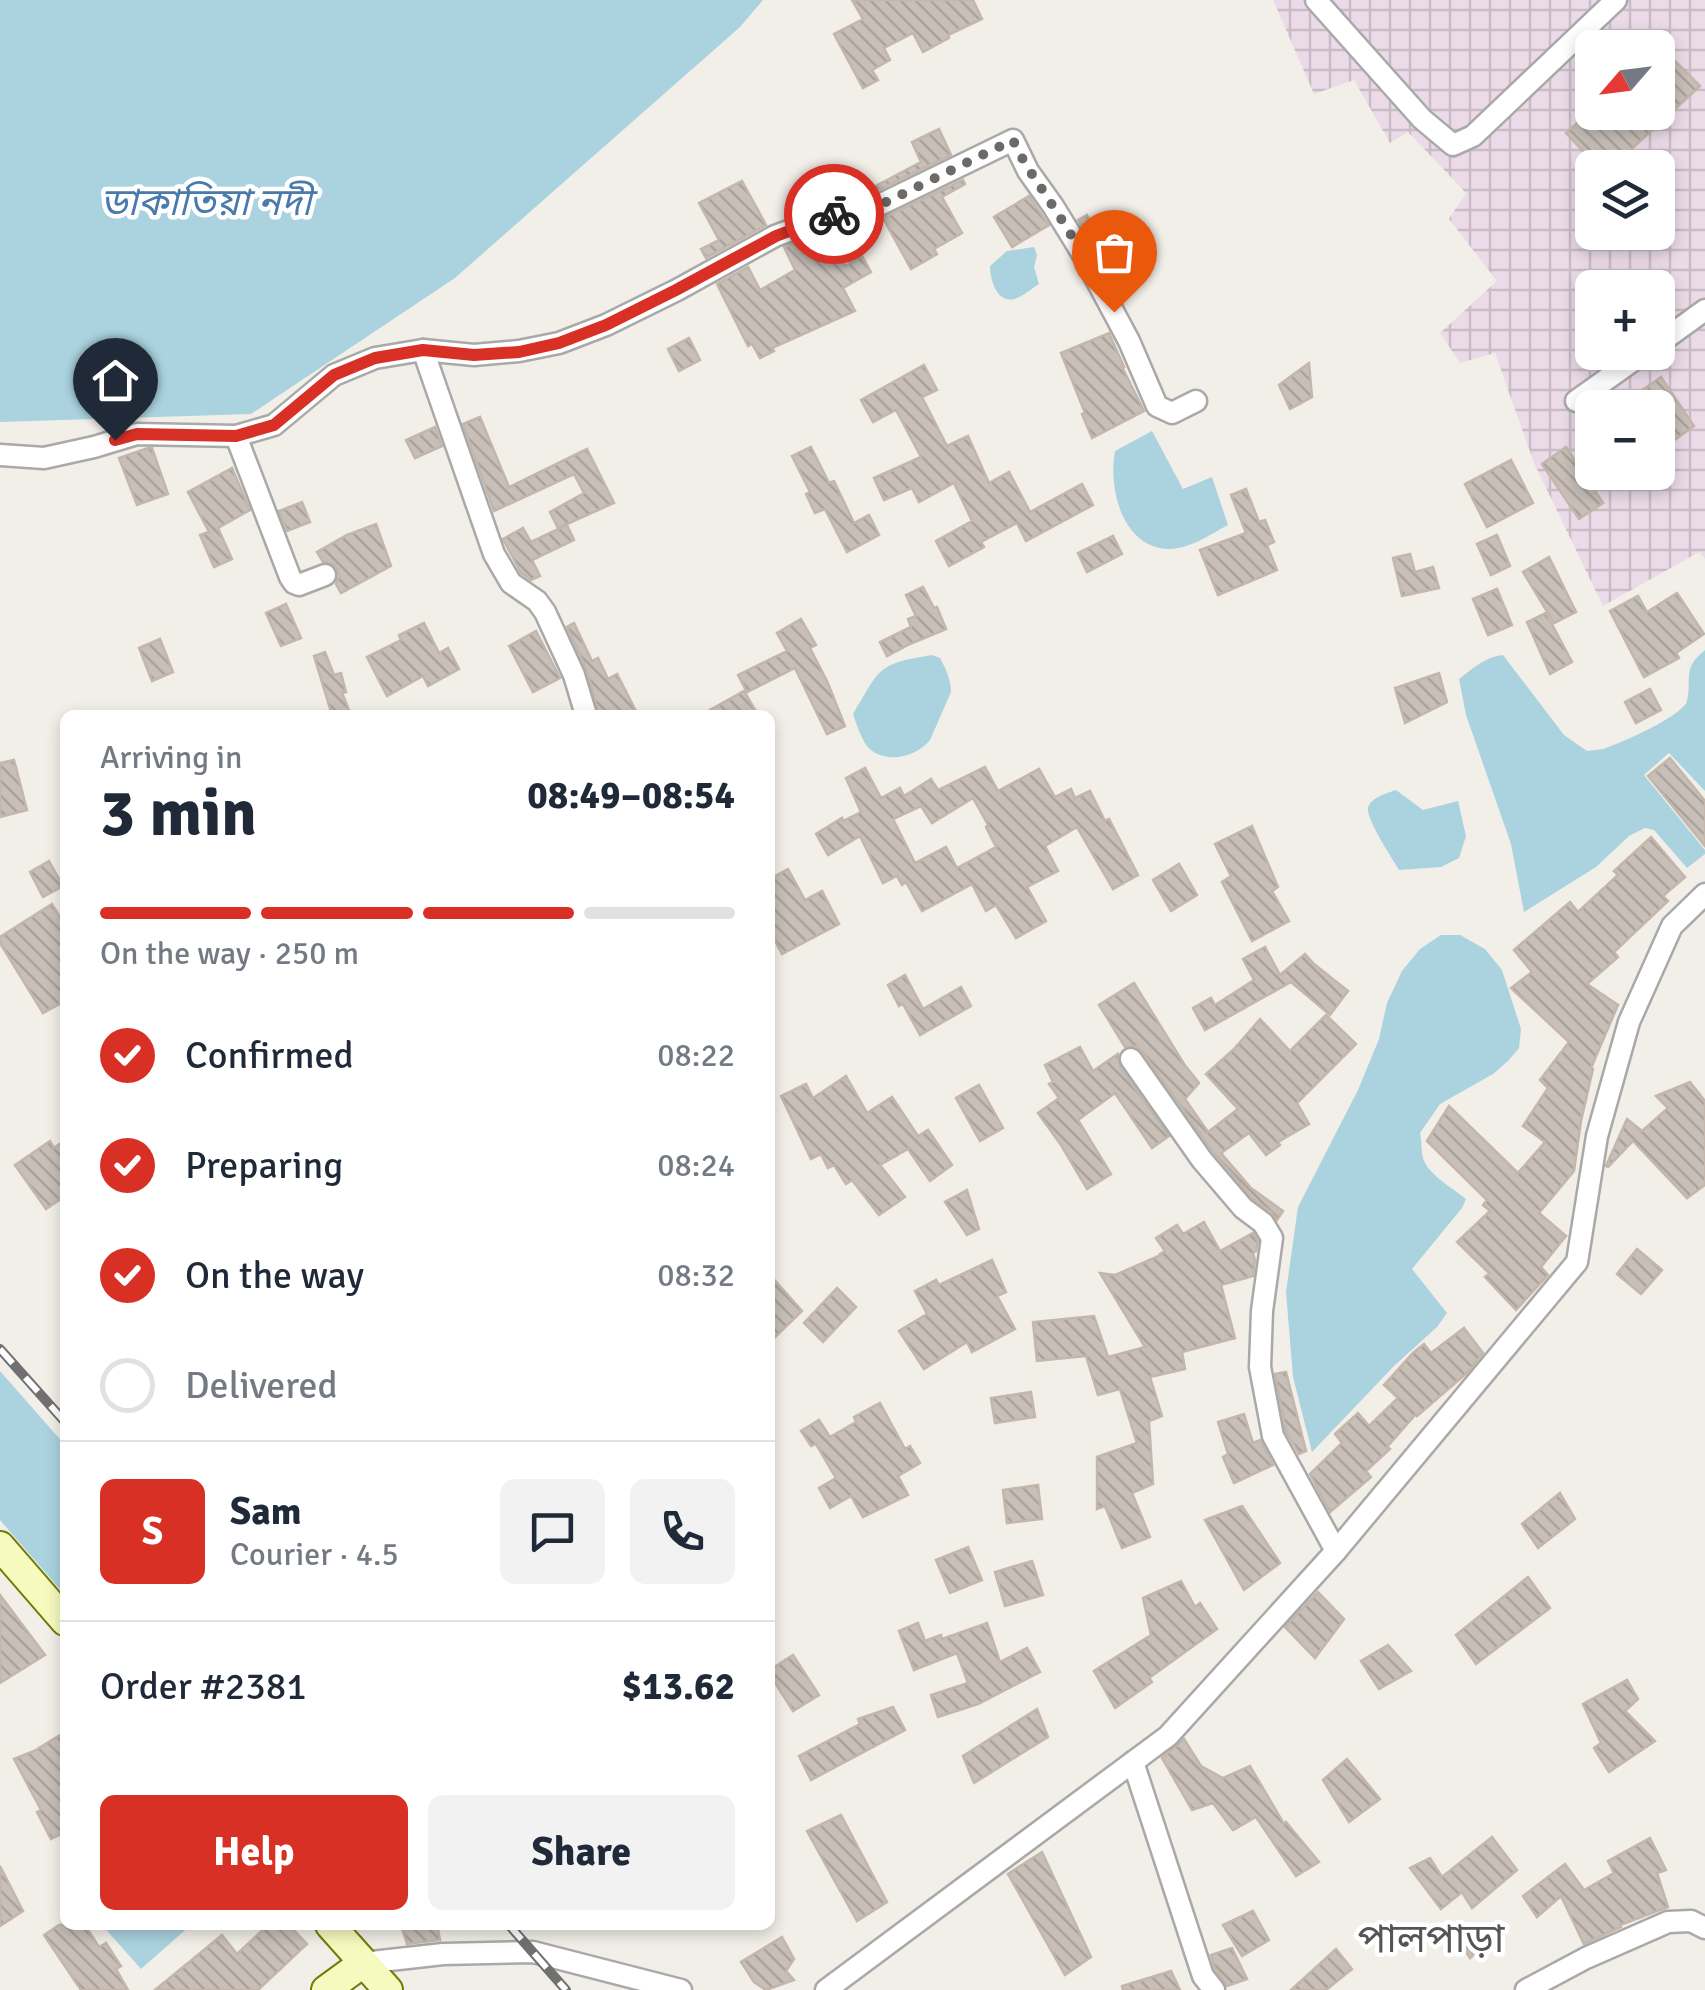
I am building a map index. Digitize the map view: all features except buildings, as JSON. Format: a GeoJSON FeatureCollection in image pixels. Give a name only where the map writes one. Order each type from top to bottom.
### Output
{"type":"FeatureCollection","features":[{"type":"Feature","properties":{"kind":"street"},"geometry":{"type":"LineString","coordinates":[[1316,0],[1422,119],[1453,145],[1473,136],[1616,0]]}},
{"type":"Feature","properties":{"kind":"street"},"geometry":{"type":"LineString","coordinates":[[0,455],[44,458],[137,434],[236,436],[274,425],[334,375],[375,358],[423,350],[474,355],[519,352],[559,343],[659,299],[776,236],[831,215],[874,208],[1013,140],[1028,171],[1092,271],[1137,357],[1157,406],[1172,413],[1196,401]]}},
{"type":"Feature","properties":{"kind":"street"},"geometry":{"type":"LineString","coordinates":[[1675,332],[1705,310]]}},
{"type":"Feature","properties":{"kind":"street"},"geometry":{"type":"LineString","coordinates":[[423,350],[494,554],[511,583],[545,612],[574,675],[584,710]]}},
{"type":"Feature","properties":{"kind":"street"},"geometry":{"type":"LineString","coordinates":[[1591,390],[1620,370]]}},
{"type":"Feature","properties":{"kind":"street"},"geometry":{"type":"LineString","coordinates":[[236,436],[290,577],[299,585],[326,575]]}},
{"type":"Feature","properties":{"kind":"street"},"geometry":{"type":"LineString","coordinates":[[826,1990],[1168,1736],[1336,1551],[1577,1262],[1597,1136],[1628,1022],[1672,926],[1705,894]]}},
{"type":"Feature","properties":{"kind":"street"},"geometry":{"type":"LineString","coordinates":[[1130,1059],[1202,1160],[1243,1208],[1263,1223],[1272,1238],[1262,1311],[1260,1367],[1273,1436],[1336,1551]]}},
{"type":"Feature","properties":{"kind":"street"},"geometry":{"type":"LineString","coordinates":[[0,1546],[60,1615]]}},
{"type":"Feature","properties":{"kind":"street"},"geometry":{"type":"LineString","coordinates":[[1133,1762],[1203,1976],[1214,1990]]}},
{"type":"Feature","properties":{"kind":"street"},"geometry":{"type":"LineString","coordinates":[[1526,1990],[1668,1922],[1692,1922],[1705,1928]]}},
{"type":"Feature","properties":{"kind":"street"},"geometry":{"type":"LineString","coordinates":[[334,1930],[388,1990]]}},
{"type":"Feature","properties":{"kind":"street"},"geometry":{"type":"LineString","coordinates":[[326,1990],[363,1963],[443,1954],[533,1952],[681,1990]]}},
{"type":"Feature","properties":{"kind":"shaded area"},"geometry":{"type":"Polygon","coordinates":[[[1273,0],[1705,0],[1705,559],[1699,552],[1603,606],[1534,463],[1495,353],[1460,363],[1440,333],[1497,281],[1449,219],[1466,193],[1408,132],[1390,143],[1354,80],[1314,94],[1273,0]]]}},
{"type":"Feature","properties":{"kind":"water","name":"ডাকাতিয়া নদী"},"geometry":{"type":"Polygon","coordinates":[[[0,0],[763,0],[740,27],[455,278],[251,414],[0,422],[0,0]]]}},
{"type":"Feature","properties":{"kind":"water"},"geometry":{"type":"Polygon","coordinates":[[[1034,247],[1039,284],[1010,300],[1000,295],[990,266],[1007,251],[1034,247]]]}},
{"type":"Feature","properties":{"kind":"water"},"geometry":{"type":"Polygon","coordinates":[[[1152,431],[1183,489],[1212,477],[1228,525],[1192,544],[1169,549],[1153,546],[1129,527],[1114,482],[1115,451],[1152,431]]]}},
{"type":"Feature","properties":{"kind":"water"},"geometry":{"type":"Polygon","coordinates":[[[1705,650],[1705,791],[1669,753],[1644,775],[1705,854],[1687,868],[1654,830],[1645,828],[1629,836],[1596,867],[1524,912],[1511,844],[1466,715],[1459,679],[1485,660],[1503,655],[1564,735],[1587,751],[1599,750],[1650,729],[1683,707],[1693,662],[1705,650]]]}},
{"type":"Feature","properties":{"kind":"water"},"geometry":{"type":"Polygon","coordinates":[[[932,655],[940,658],[951,692],[930,740],[902,756],[886,757],[871,750],[853,714],[869,687],[890,665],[932,655]]]}},
{"type":"Feature","properties":{"kind":"water"},"geometry":{"type":"Polygon","coordinates":[[[1396,790],[1423,810],[1458,801],[1466,836],[1459,858],[1441,867],[1399,870],[1368,813],[1369,804],[1375,799],[1396,790]]]}},
{"type":"Feature","properties":{"kind":"water"},"geometry":{"type":"Polygon","coordinates":[[[1441,935],[1460,935],[1485,949],[1502,970],[1521,1029],[1519,1048],[1493,1074],[1440,1104],[1420,1133],[1426,1164],[1435,1176],[1466,1199],[1412,1269],[1447,1313],[1312,1452],[1293,1377],[1286,1292],[1298,1207],[1358,1090],[1402,971],[1420,949],[1441,935]]]}},
{"type":"Feature","properties":{"kind":"water"},"geometry":{"type":"Polygon","coordinates":[[[0,1371],[60,1439],[60,1589],[0,1520],[0,1371]]]}},
{"type":"Feature","properties":{"kind":"water"},"geometry":{"type":"Polygon","coordinates":[[[106,1930],[185,1930],[141,1969],[106,1930]]]}},
{"type":"Feature","properties":{"kind":"railway"},"geometry":{"type":"LineString","coordinates":[[0,1349],[60,1416]]}},
{"type":"Feature","properties":{"kind":"railway"},"geometry":{"type":"LineString","coordinates":[[513,1930],[566,1990]]}},
{"type":"Feature","properties":{"kind":"way so far"},"geometry":{"type":"LineString","coordinates":[[834,214],[874,208],[1013,140],[1114,312]]}},
{"type":"Feature","properties":{"kind":"district","name":"পালপাড়া"},"geometry":{"type":"Point","coordinates":[1431,1939]}},
{"type":"Feature","properties":{"kind":"route"},"geometry":{"type":"LineString","coordinates":[[115,440],[137,434],[236,436],[274,425],[334,375],[375,358],[423,350],[474,355],[519,352],[559,343],[606,325],[776,236],[834,214]]}}]}
